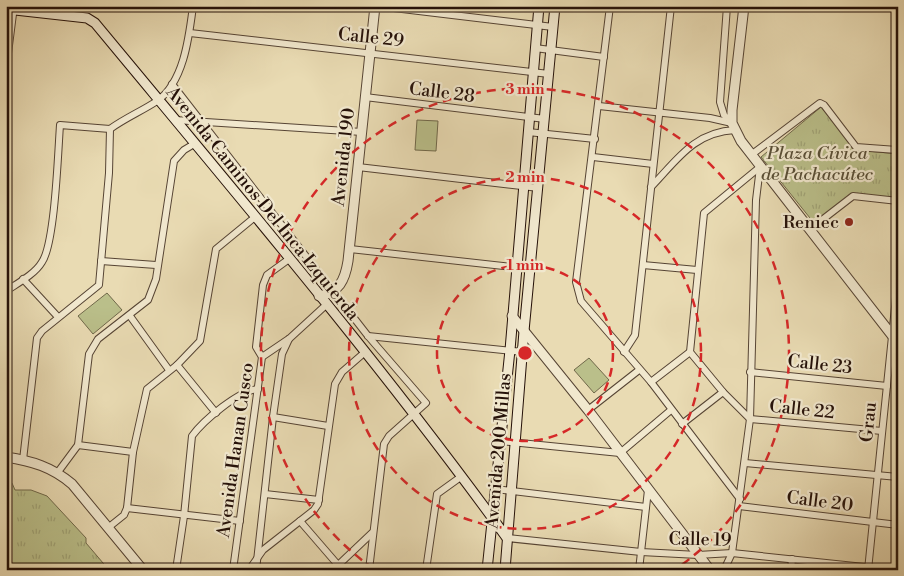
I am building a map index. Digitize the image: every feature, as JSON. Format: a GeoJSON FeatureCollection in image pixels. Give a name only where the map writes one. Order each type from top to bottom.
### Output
{"type":"FeatureCollection","features":[{"type":"Feature","properties":{"kind":"main road","name":"Avenida 190"},"geometry":{"type":"LineString","coordinates":[[334,292],[344,279],[350,249],[376,6]]}},
{"type":"Feature","properties":{"kind":"main road","name":"Avenida 200 Millas"},"geometry":{"type":"LineString","coordinates":[[488,570],[510,350],[539,6]]}},
{"type":"Feature","properties":{"kind":"main road","name":"Avenida 200 Millas"},"geometry":{"type":"LineString","coordinates":[[505,570],[524,331],[555,6]]}},
{"type":"Feature","properties":{"kind":"main road"},"geometry":{"type":"LineString","coordinates":[[744,6],[734,127],[760,167],[896,339]]}},
{"type":"Feature","properties":{"kind":"main road","name":"Avenida Caminos Del Inca Izquierda"},"geometry":{"type":"LineString","coordinates":[[11,8],[91,20],[326,304],[462,476],[507,538]]}},
{"type":"Feature","properties":{"kind":"main road"},"geometry":{"type":"LineString","coordinates":[[319,296],[334,292]]}},
{"type":"Feature","properties":{"kind":"main road"},"geometry":{"type":"LineString","coordinates":[[512,316],[588,410],[710,570]]}},
{"type":"Feature","properties":{"kind":"main road"},"geometry":{"type":"LineString","coordinates":[[6,458],[23,460],[58,472],[72,484],[143,570]]}},
{"type":"Feature","properties":{"kind":"street"},"geometry":{"type":"LineString","coordinates":[[6,291],[24,279],[43,262],[49,242],[60,124],[110,129],[158,100],[172,84],[185,53],[193,7],[183,6]]}},
{"type":"Feature","properties":{"kind":"street"},"geometry":{"type":"LineString","coordinates":[[376,6],[553,27]]}},
{"type":"Feature","properties":{"kind":"street"},"geometry":{"type":"LineString","coordinates":[[610,6],[593,157],[576,282],[577,291],[580,301],[650,382],[739,503]]}},
{"type":"Feature","properties":{"kind":"street"},"geometry":{"type":"LineString","coordinates":[[624,352],[635,335],[671,6]]}},
{"type":"Feature","properties":{"kind":"street"},"geometry":{"type":"LineString","coordinates":[[727,6],[720,102],[724,115],[734,127]]}},
{"type":"Feature","properties":{"kind":"street"},"geometry":{"type":"LineString","coordinates":[[798,6],[821,7]]}},
{"type":"Feature","properties":{"kind":"street"},"geometry":{"type":"LineString","coordinates":[[6,69],[11,8]]}},
{"type":"Feature","properties":{"kind":"street","name":"Calle 29"},"geometry":{"type":"LineString","coordinates":[[190,33],[370,52],[549,74]]}},
{"type":"Feature","properties":{"kind":"street"},"geometry":{"type":"LineString","coordinates":[[535,48],[604,57]]}},
{"type":"Feature","properties":{"kind":"street","name":"Avenida Caminos Del Inca Izquierda"},"geometry":{"type":"LineString","coordinates":[[172,84],[199,122],[368,336],[426,403],[413,414]]}},
{"type":"Feature","properties":{"kind":"street","name":"Calle 28"},"geometry":{"type":"LineString","coordinates":[[365,97],[545,119]]}},
{"type":"Feature","properties":{"kind":"street"},"geometry":{"type":"LineString","coordinates":[[752,155],[820,103],[824,105],[856,147],[897,150]]}},
{"type":"Feature","properties":{"kind":"street"},"geometry":{"type":"LineString","coordinates":[[598,106],[660,112],[734,127]]}},
{"type":"Feature","properties":{"kind":"street"},"geometry":{"type":"LineString","coordinates":[[175,120],[362,132]]}},
{"type":"Feature","properties":{"kind":"street"},"geometry":{"type":"LineString","coordinates":[[651,187],[692,144],[714,132],[734,127]]}},
{"type":"Feature","properties":{"kind":"street"},"geometry":{"type":"LineString","coordinates":[[23,460],[37,338],[58,318],[99,285],[110,172],[110,129]]}},
{"type":"Feature","properties":{"kind":"street"},"geometry":{"type":"LineString","coordinates":[[528,132],[595,139]]}},
{"type":"Feature","properties":{"kind":"street"},"geometry":{"type":"LineString","coordinates":[[58,472],[78,446],[89,354],[98,339],[130,316],[148,300],[156,279],[156,265],[174,161],[184,150],[194,144]]}},
{"type":"Feature","properties":{"kind":"street"},"geometry":{"type":"LineString","coordinates":[[593,157],[653,164]]}},
{"type":"Feature","properties":{"kind":"street"},"geometry":{"type":"LineString","coordinates":[[358,167],[539,188]]}},
{"type":"Feature","properties":{"kind":"street"},"geometry":{"type":"LineString","coordinates":[[750,419],[723,392],[690,352],[697,270],[703,218],[706,209],[760,167]]}},
{"type":"Feature","properties":{"kind":"street"},"geometry":{"type":"LineString","coordinates":[[724,570],[732,553],[750,419],[756,200],[760,167]]}},
{"type":"Feature","properties":{"kind":"street"},"geometry":{"type":"LineString","coordinates":[[809,230],[853,196],[898,201]]}},
{"type":"Feature","properties":{"kind":"street"},"geometry":{"type":"LineString","coordinates":[[109,527],[124,516],[127,508],[133,452],[147,389],[169,370],[178,365],[193,350],[203,332],[216,249],[254,217]]}},
{"type":"Feature","properties":{"kind":"street"},"geometry":{"type":"LineString","coordinates":[[350,249],[530,269]]}},
{"type":"Feature","properties":{"kind":"street"},"geometry":{"type":"LineString","coordinates":[[262,358],[256,347],[263,285],[266,276],[289,259]]}},
{"type":"Feature","properties":{"kind":"street"},"geometry":{"type":"LineString","coordinates":[[101,262],[156,265]]}},
{"type":"Feature","properties":{"kind":"street"},"geometry":{"type":"LineString","coordinates":[[643,265],[697,270]]}},
{"type":"Feature","properties":{"kind":"street","name":"Grau"},"geometry":{"type":"LineString","coordinates":[[868,569],[886,386],[896,339],[898,278]]}},
{"type":"Feature","properties":{"kind":"street"},"geometry":{"type":"LineString","coordinates":[[24,279],[58,318]]}},
{"type":"Feature","properties":{"kind":"street","name":"Avenida Hanan Cusco"},"geometry":{"type":"LineString","coordinates":[[233,570],[262,358],[290,338],[326,304]]}},
{"type":"Feature","properties":{"kind":"street"},"geometry":{"type":"LineString","coordinates":[[130,316],[169,370]]}},
{"type":"Feature","properties":{"kind":"street"},"geometry":{"type":"LineString","coordinates":[[368,336],[523,352]]}},
{"type":"Feature","properties":{"kind":"street"},"geometry":{"type":"LineString","coordinates":[[256,570],[282,354],[290,338]]}},
{"type":"Feature","properties":{"kind":"street"},"geometry":{"type":"LineString","coordinates":[[650,382],[690,352]]}},
{"type":"Feature","properties":{"kind":"street"},"geometry":{"type":"LineString","coordinates":[[249,570],[258,557],[314,510],[319,500],[328,426],[338,377],[364,353]]}},
{"type":"Feature","properties":{"kind":"street"},"geometry":{"type":"LineString","coordinates":[[178,365],[216,413]]}},
{"type":"Feature","properties":{"kind":"street"},"geometry":{"type":"LineString","coordinates":[[588,410],[639,370]]}},
{"type":"Feature","properties":{"kind":"street","name":"Calle 23"},"geometry":{"type":"LineString","coordinates":[[750,372],[886,386]]}},
{"type":"Feature","properties":{"kind":"street"},"geometry":{"type":"LineString","coordinates":[[176,570],[184,516],[190,441],[195,432],[216,413],[248,390],[258,389]]}},
{"type":"Feature","properties":{"kind":"street"},"geometry":{"type":"LineString","coordinates":[[682,424],[723,392]]}},
{"type":"Feature","properties":{"kind":"street"},"geometry":{"type":"LineString","coordinates":[[500,441],[620,454],[671,410]]}},
{"type":"Feature","properties":{"kind":"street"},"geometry":{"type":"LineString","coordinates":[[369,570],[384,444],[389,436],[413,414]]}},
{"type":"Feature","properties":{"kind":"street"},"geometry":{"type":"LineString","coordinates":[[273,417],[328,426]]}},
{"type":"Feature","properties":{"kind":"street","name":"Calle 22"},"geometry":{"type":"LineString","coordinates":[[750,419],[882,431]]}},
{"type":"Feature","properties":{"kind":"street"},"geometry":{"type":"LineString","coordinates":[[78,446],[133,452]]}},
{"type":"Feature","properties":{"kind":"street"},"geometry":{"type":"LineString","coordinates":[[744,463],[898,477]]}},
{"type":"Feature","properties":{"kind":"street"},"geometry":{"type":"LineString","coordinates":[[426,570],[437,494],[462,476]]}},
{"type":"Feature","properties":{"kind":"street"},"geometry":{"type":"LineString","coordinates":[[495,489],[646,507]]}},
{"type":"Feature","properties":{"kind":"street"},"geometry":{"type":"LineString","coordinates":[[640,570],[648,490]]}},
{"type":"Feature","properties":{"kind":"street"},"geometry":{"type":"LineString","coordinates":[[265,494],[319,500]]}},
{"type":"Feature","properties":{"kind":"street","name":"Calle 20"},"geometry":{"type":"LineString","coordinates":[[739,503],[898,525]]}},
{"type":"Feature","properties":{"kind":"street"},"geometry":{"type":"LineString","coordinates":[[127,508],[240,521]]}},
{"type":"Feature","properties":{"kind":"street"},"geometry":{"type":"LineString","coordinates":[[300,521],[336,567],[372,533]]}},
{"type":"Feature","properties":{"kind":"street","name":"Calle 19"},"geometry":{"type":"LineString","coordinates":[[507,538],[641,552],[698,555],[732,553],[868,569],[894,570]]}},
{"type":"Feature","properties":{"kind":"street"},"geometry":{"type":"LineString","coordinates":[[791,570],[792,559]]}},
{"type":"Feature","properties":{"kind":"green space","name":"Plaza Cívica de Pachacútec"},"geometry":{"type":"Polygon","coordinates":[[[821,107],[857,150],[898,154],[898,198],[852,194],[814,223],[761,157],[821,107]]]}},
{"type":"Feature","properties":{"kind":"green space"},"geometry":{"type":"Polygon","coordinates":[[[417,120],[438,121],[436,151],[415,150],[417,120]]]}},
{"type":"Feature","properties":{"kind":"green space"},"geometry":{"type":"Polygon","coordinates":[[[107,293],[122,310],[93,334],[78,316],[107,293]]]}},
{"type":"Feature","properties":{"kind":"green space"},"geometry":{"type":"Polygon","coordinates":[[[589,358],[609,380],[594,393],[574,370],[589,358]]]}},
{"type":"Feature","properties":{"kind":"green space"},"geometry":{"type":"Polygon","coordinates":[[[6,482],[12,483],[15,490],[31,490],[47,496],[86,538],[86,543],[109,570],[6,570],[6,482]]]}},
{"type":"Feature","properties":{"kind":"place","name":"Reniec"},"geometry":{"type":"Point","coordinates":[849,222]}}]}
